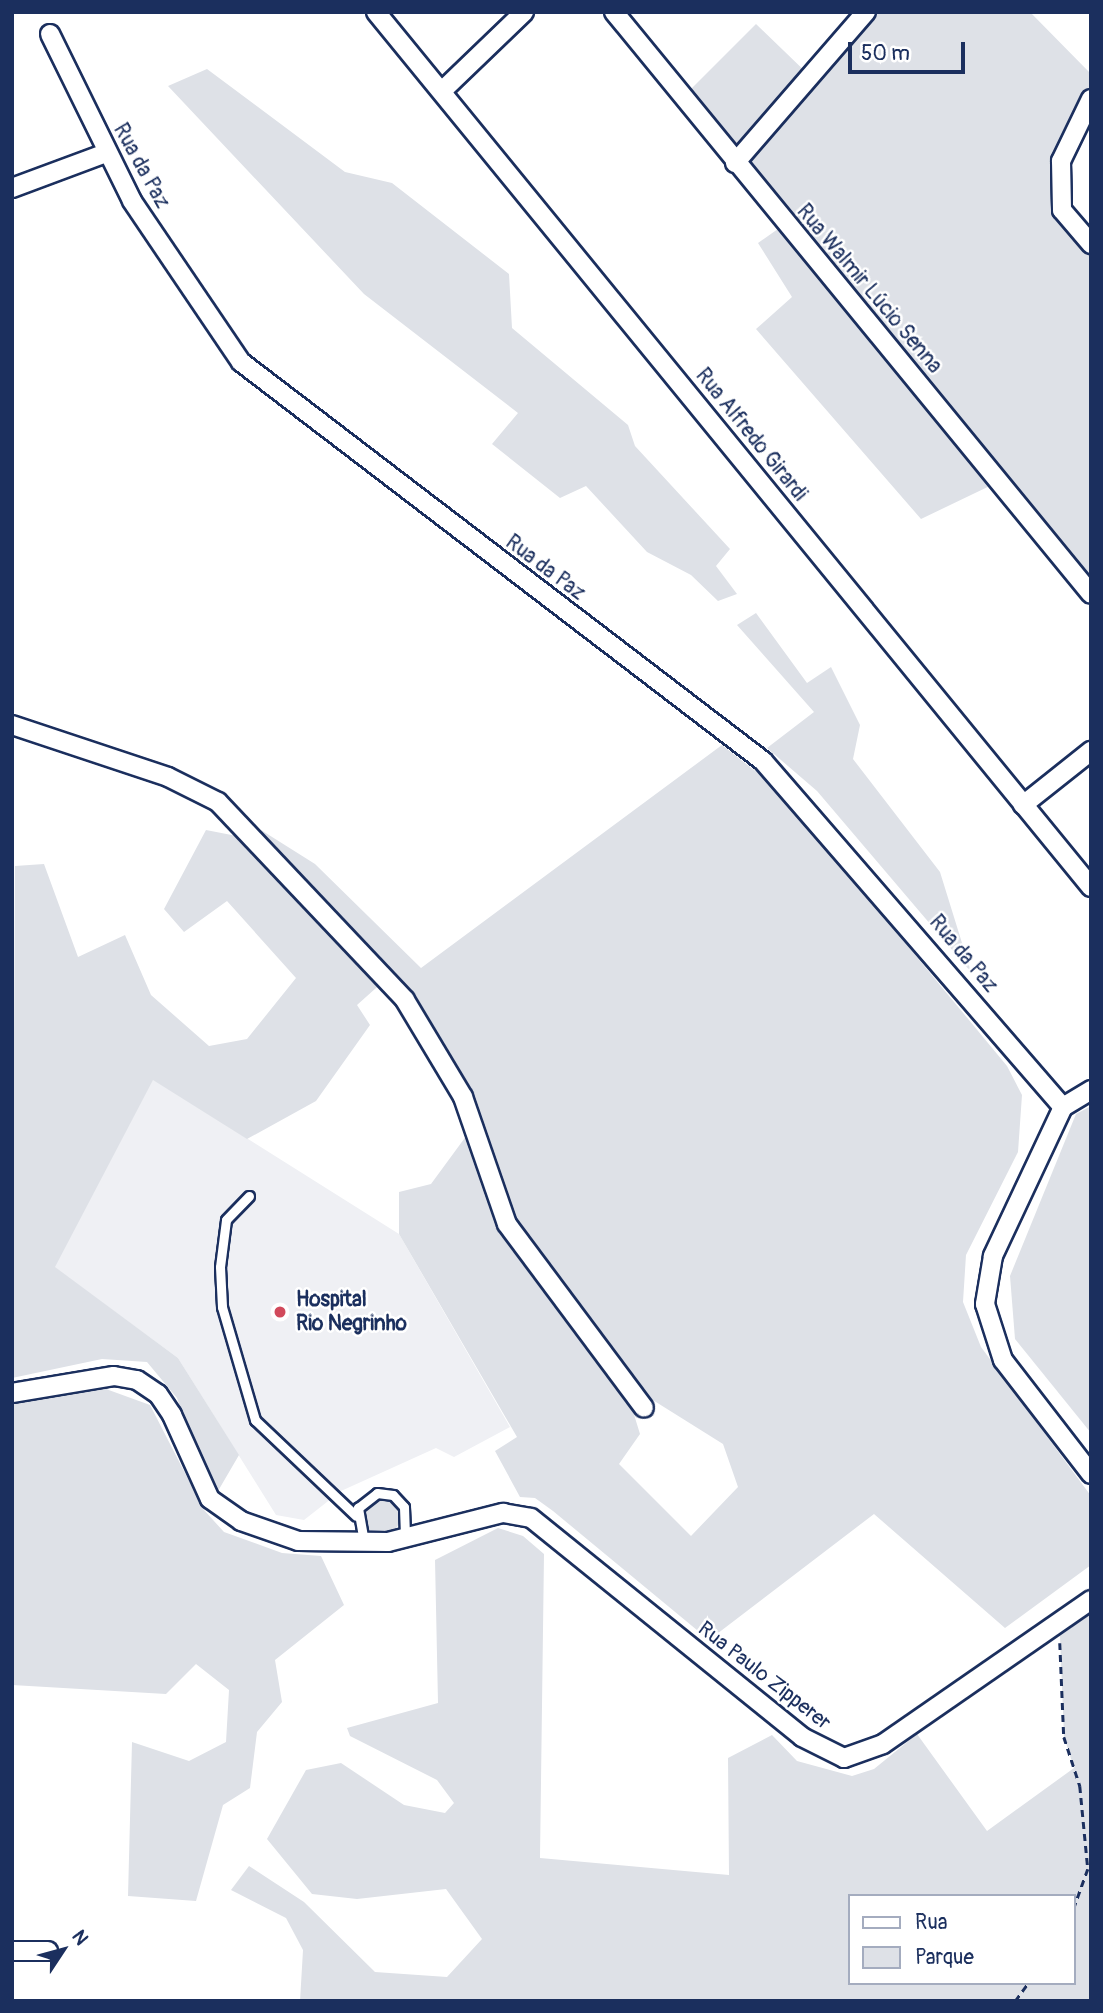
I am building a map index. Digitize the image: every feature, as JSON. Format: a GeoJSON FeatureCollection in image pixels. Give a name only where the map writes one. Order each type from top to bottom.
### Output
{"type":"FeatureCollection","features":[{"type":"Feature","properties":{"kind":"street","name":"Rua Alfredo Girardi"},"geometry":{"type":"LineString","coordinates":[[376,12],[1091,887]]}},
{"type":"Feature","properties":{"kind":"street"},"geometry":{"type":"LineString","coordinates":[[442,92],[524,12]]}},
{"type":"Feature","properties":{"kind":"street","name":"Rua Walmir Lúcio Senna"},"geometry":{"type":"LineString","coordinates":[[614,12],[687,93],[735,163],[1091,594]]}},
{"type":"Feature","properties":{"kind":"street"},"geometry":{"type":"LineString","coordinates":[[735,163],[866,12]]}},
{"type":"Feature","properties":{"kind":"street","name":"Rua da Paz"},"geometry":{"type":"LineString","coordinates":[[50,34],[106,153],[180,280],[241,362],[763,761],[1063,1107]]}},
{"type":"Feature","properties":{"kind":"street"},"geometry":{"type":"LineString","coordinates":[[1091,99],[1061,160],[1062,209],[1091,244]]}},
{"type":"Feature","properties":{"kind":"street"},"geometry":{"type":"LineString","coordinates":[[12,188],[106,153]]}},
{"type":"Feature","properties":{"kind":"street"},"geometry":{"type":"LineString","coordinates":[[12,725],[168,776],[218,802],[405,1000],[463,1097],[507,1224],[644,1408]]}},
{"type":"Feature","properties":{"kind":"street"},"geometry":{"type":"LineString","coordinates":[[1023,805],[1091,751]]}},
{"type":"Feature","properties":{"kind":"street"},"geometry":{"type":"LineString","coordinates":[[1091,1090],[1063,1107],[993,1256],[985,1304],[1003,1360],[1091,1475]]}},
{"type":"Feature","properties":{"kind":"street"},"geometry":{"type":"LineString","coordinates":[[12,1393],[114,1376],[137,1380],[158,1394],[202,1488],[223,1511],[298,1541],[364,1542],[405,1539]]}},
{"type":"Feature","properties":{"kind":"street","name":"Rua Paulo Zipperer"},"geometry":{"type":"LineString","coordinates":[[405,1539],[503,1513],[531,1518],[802,1737],[844,1758],[883,1744],[1091,1600]]}},
{"type":"Feature","properties":{"kind":"street"},"geometry":{"type":"LineString","coordinates":[[12,1951],[48,1951]]}},
{"type":"Feature","properties":{"kind":"lane"},"geometry":{"type":"LineString","coordinates":[[249,1196],[226,1220],[220,1267],[222,1307],[255,1420],[356,1516],[364,1542]]}},
{"type":"Feature","properties":{"kind":"lane"},"geometry":{"type":"LineString","coordinates":[[356,1516],[369,1496],[393,1496],[404,1507],[405,1539]]}},
{"type":"Feature","properties":{"kind":"path"},"geometry":{"type":"LineString","coordinates":[[1060,1622],[1064,1737],[1080,1787],[1088,1870],[1075,1906]]}},
{"type":"Feature","properties":{"kind":"path"},"geometry":{"type":"LineString","coordinates":[[1015,2001],[1027,1985]]}},
{"type":"Feature","properties":{"kind":"shaded area","name":"Hospital Rio Negrinho"},"geometry":{"type":"Polygon","coordinates":[[[153,1079],[399,1234],[510,1427],[454,1457],[436,1448],[341,1491],[304,1520],[276,1515],[178,1358],[54,1267],[153,1079]]]}},
{"type":"Feature","properties":{"kind":"green space"},"geometry":{"type":"Polygon","coordinates":[[[866,12],[1030,12],[1091,74],[1091,99],[1061,161],[1062,210],[1091,244],[1091,594],[998,482],[921,519],[756,329],[792,297],[758,243],[785,224],[687,93],[756,24],[812,78],[866,12]]]}},
{"type":"Feature","properties":{"kind":"green space"},"geometry":{"type":"Polygon","coordinates":[[[207,69],[345,172],[392,183],[509,274],[512,328],[628,425],[635,446],[730,549],[716,566],[737,594],[718,601],[691,575],[647,552],[586,486],[560,498],[492,444],[518,413],[364,294],[168,86],[207,69]]]}},
{"type":"Feature","properties":{"kind":"green space"},"geometry":{"type":"Polygon","coordinates":[[[756,613],[807,683],[831,667],[860,725],[853,759],[940,872],[971,972],[817,791],[767,748],[814,712],[737,625],[756,613]]]}},
{"type":"Feature","properties":{"kind":"green space"},"geometry":{"type":"Polygon","coordinates":[[[722,745],[777,788],[1007,1066],[1022,1095],[1018,1152],[966,1255],[963,1302],[981,1347],[1091,1496],[1091,1565],[1005,1628],[874,1514],[709,1640],[553,1511],[535,1498],[520,1497],[495,1451],[517,1437],[399,1234],[399,1192],[431,1184],[475,1124],[385,980],[357,1005],[370,1025],[316,1101],[247,1139],[153,1080],[55,1267],[178,1358],[239,1455],[218,1491],[202,1470],[177,1398],[147,1362],[102,1359],[12,1378],[15,866],[44,864],[78,957],[125,935],[151,995],[209,1046],[247,1039],[296,978],[227,901],[184,932],[164,909],[206,830],[252,839],[261,830],[315,864],[421,968],[722,745]],[[624,1382],[640,1434],[619,1464],[691,1536],[738,1487],[723,1444],[624,1382]]]}},
{"type":"Feature","properties":{"kind":"green space"},"geometry":{"type":"Polygon","coordinates":[[[1091,1106],[1091,1433],[1015,1339],[1010,1276],[1076,1114],[1091,1106]]]}},
{"type":"Feature","properties":{"kind":"green space"},"geometry":{"type":"Polygon","coordinates":[[[106,1389],[150,1405],[204,1510],[224,1532],[282,1553],[321,1556],[344,1605],[275,1660],[282,1702],[257,1732],[250,1788],[223,1805],[196,1901],[128,1896],[132,1742],[189,1761],[226,1742],[229,1690],[196,1664],[166,1694],[12,1685],[12,1403],[106,1389]]]}},
{"type":"Feature","properties":{"kind":"green space"},"geometry":{"type":"Polygon","coordinates":[[[382,1499],[395,1504],[400,1517],[395,1530],[382,1535],[369,1530],[364,1517],[369,1504],[382,1499]]]}},
{"type":"Feature","properties":{"kind":"green space"},"geometry":{"type":"Polygon","coordinates":[[[498,1528],[523,1536],[544,1554],[540,1858],[729,1875],[728,1758],[772,1735],[797,1761],[852,1776],[874,1769],[917,1734],[987,1831],[1074,1768],[1064,1737],[1060,1636],[1091,1613],[1091,2001],[300,2001],[303,1950],[286,1918],[231,1890],[249,1866],[304,1902],[375,1972],[447,1977],[482,1939],[446,1889],[357,1899],[312,1894],[267,1839],[306,1770],[341,1763],[404,1805],[445,1813],[454,1803],[437,1780],[350,1736],[347,1728],[438,1703],[435,1560],[498,1528]]]}},
{"type":"Feature","properties":{"kind":"place","name":"Hospital Rio Negrinho"},"geometry":{"type":"Point","coordinates":[280,1312]}}]}
